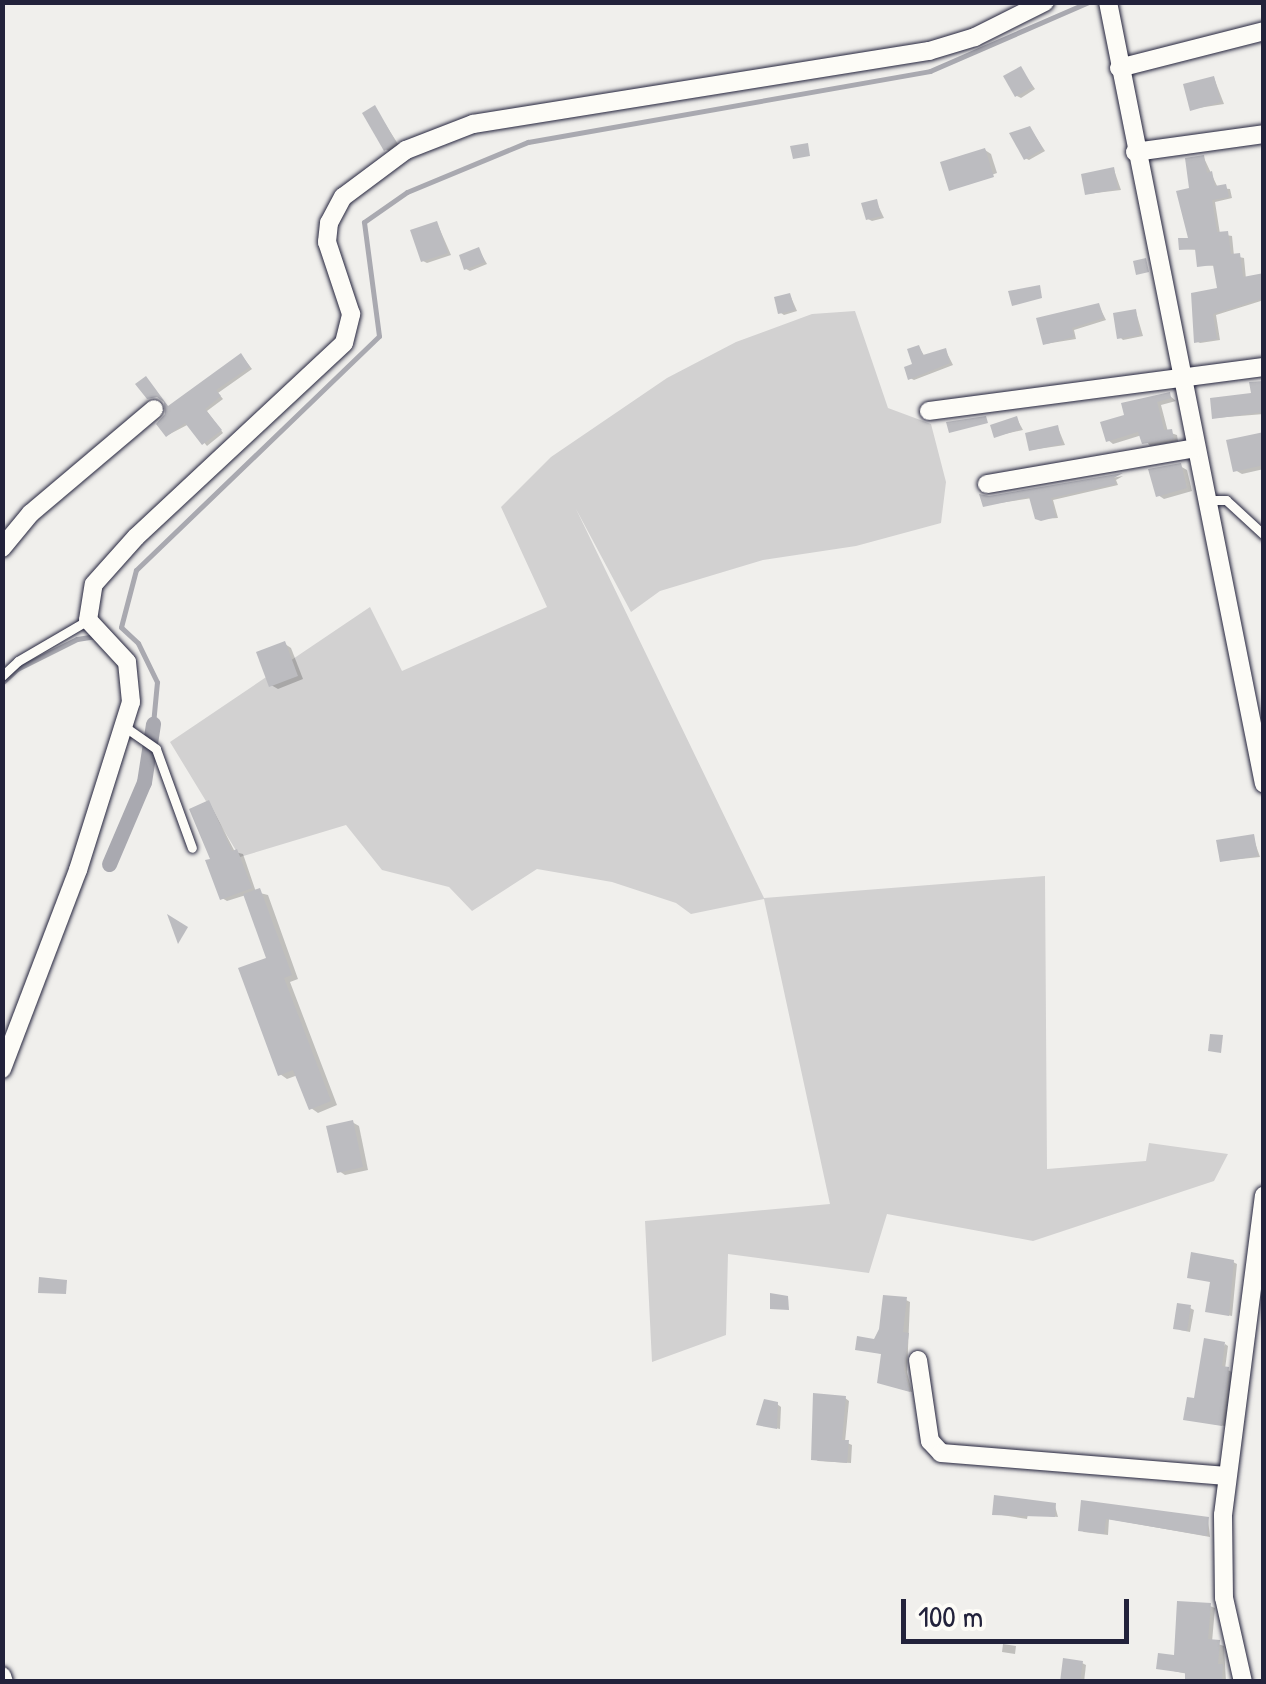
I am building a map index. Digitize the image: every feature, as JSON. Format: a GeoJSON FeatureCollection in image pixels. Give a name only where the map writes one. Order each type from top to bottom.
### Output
{"type":"FeatureCollection","features":[{"type":"Feature","properties":{"kind":"street"},"geometry":{"type":"LineString","coordinates":[[2,1068],[129,728],[132,684],[127,662],[93,625],[94,584],[136,537],[344,344],[350,314],[327,242],[329,223],[343,197],[380,166],[437,137],[511,115],[930,51],[975,36],[1045,2]]}},
{"type":"Feature","properties":{"kind":"street"},"geometry":{"type":"LineString","coordinates":[[1110,11],[1180,379],[1264,784]]}},
{"type":"Feature","properties":{"kind":"street"},"geometry":{"type":"LineString","coordinates":[[1119,68],[1264,31]]}},
{"type":"Feature","properties":{"kind":"street"},"geometry":{"type":"LineString","coordinates":[[1135,152],[1264,134]]}},
{"type":"Feature","properties":{"kind":"street"},"geometry":{"type":"LineString","coordinates":[[929,411],[1264,367]]}},
{"type":"Feature","properties":{"kind":"street"},"geometry":{"type":"LineString","coordinates":[[2,548],[31,514],[154,409]]}},
{"type":"Feature","properties":{"kind":"street"},"geometry":{"type":"LineString","coordinates":[[986,484],[1196,448]]}},
{"type":"Feature","properties":{"kind":"street"},"geometry":{"type":"LineString","coordinates":[[1243,1682],[1224,1598],[1227,1476],[1264,1196]]}},
{"type":"Feature","properties":{"kind":"street"},"geometry":{"type":"LineString","coordinates":[[918,1360],[930,1441],[941,1452],[1227,1476]]}},
{"type":"Feature","properties":{"kind":"lane"},"geometry":{"type":"LineString","coordinates":[[1207,500],[1226,500],[1264,535]]}},
{"type":"Feature","properties":{"kind":"lane"},"geometry":{"type":"LineString","coordinates":[[2,676],[18,661],[93,625]]}},
{"type":"Feature","properties":{"kind":"lane"},"geometry":{"type":"LineString","coordinates":[[129,728],[151,742],[192,848]]}},
{"type":"Feature","properties":{"kind":"shaded area"},"geometry":{"type":"Polygon","coordinates":[[[855,311],[888,408],[931,424],[946,482],[941,523],[856,546],[763,560],[660,591],[631,612],[576,509],[764,898],[1045,876],[1047,1169],[1146,1161],[1149,1143],[1228,1154],[1214,1181],[1033,1241],[887,1214],[869,1273],[728,1254],[726,1335],[652,1362],[645,1221],[830,1204],[764,899],[691,914],[676,903],[612,882],[537,869],[472,911],[449,887],[382,870],[346,825],[240,857],[170,742],[370,607],[402,671],[547,607],[501,507],[551,457],[667,378],[736,342],[812,314],[855,311]]]}},
{"type":"Feature","properties":{"kind":"building"},"geometry":{"type":"Polygon","coordinates":[[[1021,66],[1033,87],[1015,97],[1003,76],[1021,66]]]}},
{"type":"Feature","properties":{"kind":"building"},"geometry":{"type":"Polygon","coordinates":[[[1214,76],[1221,102],[1190,111],[1183,84],[1214,76]]]}},
{"type":"Feature","properties":{"kind":"building"},"geometry":{"type":"Polygon","coordinates":[[[375,105],[396,142],[384,151],[362,113],[375,105]]]}},
{"type":"Feature","properties":{"kind":"building"},"geometry":{"type":"Polygon","coordinates":[[[1030,126],[1043,149],[1024,160],[1009,133],[1030,126]]]}},
{"type":"Feature","properties":{"kind":"building"},"geometry":{"type":"Polygon","coordinates":[[[808,143],[810,156],[793,159],[790,146],[808,143]]]}},
{"type":"Feature","properties":{"kind":"building"},"geometry":{"type":"Polygon","coordinates":[[[985,148],[994,177],[949,191],[940,162],[985,148]]]}},
{"type":"Feature","properties":{"kind":"building"},"geometry":{"type":"Polygon","coordinates":[[[1204,155],[1207,173],[1212,171],[1215,186],[1226,184],[1229,197],[1212,200],[1217,232],[1228,231],[1231,254],[1240,253],[1243,277],[1264,273],[1264,298],[1213,314],[1217,339],[1194,343],[1191,293],[1217,288],[1213,265],[1197,267],[1195,249],[1179,250],[1178,238],[1188,238],[1176,191],[1189,188],[1185,158],[1204,155]]]}},
{"type":"Feature","properties":{"kind":"building"},"geometry":{"type":"Polygon","coordinates":[[[1114,167],[1118,189],[1085,195],[1081,174],[1114,167]]]}},
{"type":"Feature","properties":{"kind":"building"},"geometry":{"type":"Polygon","coordinates":[[[877,199],[881,216],[866,220],[861,203],[877,199]]]}},
{"type":"Feature","properties":{"kind":"building"},"geometry":{"type":"Polygon","coordinates":[[[437,221],[448,253],[421,262],[410,230],[437,221]]]}},
{"type":"Feature","properties":{"kind":"building"},"geometry":{"type":"Polygon","coordinates":[[[479,247],[485,262],[464,270],[459,255],[479,247]]]}},
{"type":"Feature","properties":{"kind":"building"},"geometry":{"type":"Polygon","coordinates":[[[1146,258],[1149,272],[1136,275],[1133,261],[1146,258]]]}},
{"type":"Feature","properties":{"kind":"building"},"geometry":{"type":"Polygon","coordinates":[[[1040,285],[1042,298],[1012,306],[1008,291],[1040,285]]]}},
{"type":"Feature","properties":{"kind":"building"},"geometry":{"type":"Polygon","coordinates":[[[790,293],[795,310],[778,314],[774,297],[790,293]]]}},
{"type":"Feature","properties":{"kind":"building"},"geometry":{"type":"Polygon","coordinates":[[[1099,303],[1104,318],[1072,328],[1074,337],[1043,345],[1036,318],[1099,303]]]}},
{"type":"Feature","properties":{"kind":"building"},"geometry":{"type":"Polygon","coordinates":[[[1136,309],[1140,335],[1117,339],[1113,313],[1136,309]]]}},
{"type":"Feature","properties":{"kind":"building"},"geometry":{"type":"Polygon","coordinates":[[[919,345],[923,355],[946,348],[950,363],[908,380],[904,367],[912,364],[907,349],[919,345]]]}},
{"type":"Feature","properties":{"kind":"building"},"geometry":{"type":"Polygon","coordinates":[[[241,353],[250,367],[216,390],[221,396],[205,409],[222,430],[202,445],[185,423],[166,437],[156,424],[165,414],[164,402],[157,397],[147,399],[135,384],[146,376],[168,406],[241,353]]]}},
{"type":"Feature","properties":{"kind":"building"},"geometry":{"type":"Polygon","coordinates":[[[1264,381],[1264,412],[1212,419],[1210,398],[1251,393],[1249,382],[1264,381]]]}},
{"type":"Feature","properties":{"kind":"building"},"geometry":{"type":"Polygon","coordinates":[[[1170,392],[1171,398],[1157,402],[1164,430],[1172,429],[1174,439],[1142,444],[1138,432],[1106,442],[1100,422],[1124,415],[1121,403],[1170,392]]]}},
{"type":"Feature","properties":{"kind":"building"},"geometry":{"type":"Polygon","coordinates":[[[986,416],[988,423],[949,433],[946,422],[986,416]]]}},
{"type":"Feature","properties":{"kind":"building"},"geometry":{"type":"Polygon","coordinates":[[[1017,416],[1021,429],[994,438],[990,425],[1017,416]]]}},
{"type":"Feature","properties":{"kind":"building"},"geometry":{"type":"Polygon","coordinates":[[[1058,425],[1062,444],[1029,451],[1025,433],[1058,425]]]}},
{"type":"Feature","properties":{"kind":"building"},"geometry":{"type":"Polygon","coordinates":[[[1264,432],[1264,465],[1233,472],[1226,440],[1264,432]]]}},
{"type":"Feature","properties":{"kind":"building"},"geometry":{"type":"Polygon","coordinates":[[[1181,463],[1187,488],[1156,497],[1148,469],[1181,463]]]}},
{"type":"Feature","properties":{"kind":"building"},"geometry":{"type":"Polygon","coordinates":[[[1123,473],[1114,478],[1116,484],[1051,498],[1056,517],[1041,521],[1035,519],[1029,497],[983,507],[979,494],[989,496],[1123,473]]]}},
{"type":"Feature","properties":{"kind":"building"},"geometry":{"type":"Polygon","coordinates":[[[285,641],[298,676],[269,687],[256,652],[285,641]]]}},
{"type":"Feature","properties":{"kind":"building"},"geometry":{"type":"Polygon","coordinates":[[[209,800],[232,851],[237,849],[252,888],[220,900],[205,860],[210,859],[189,809],[209,800]]]}},
{"type":"Feature","properties":{"kind":"building"},"geometry":{"type":"Polygon","coordinates":[[[1254,834],[1258,856],[1220,862],[1216,840],[1254,834]]]}},
{"type":"Feature","properties":{"kind":"building"},"geometry":{"type":"Polygon","coordinates":[[[260,888],[292,975],[284,978],[331,1101],[309,1110],[293,1070],[278,1076],[238,968],[266,958],[243,894],[260,888]]]}},
{"type":"Feature","properties":{"kind":"building"},"geometry":{"type":"Polygon","coordinates":[[[167,914],[188,927],[178,944],[167,914]]]}},
{"type":"Feature","properties":{"kind":"building"},"geometry":{"type":"Polygon","coordinates":[[[1210,1034],[1223,1035],[1221,1053],[1208,1051],[1210,1034]]]}},
{"type":"Feature","properties":{"kind":"building"},"geometry":{"type":"Polygon","coordinates":[[[353,1120],[363,1167],[337,1173],[326,1126],[353,1120]]]}},
{"type":"Feature","properties":{"kind":"building"},"geometry":{"type":"Polygon","coordinates":[[[1191,1252],[1234,1260],[1229,1316],[1205,1312],[1210,1282],[1187,1278],[1191,1252]]]}},
{"type":"Feature","properties":{"kind":"building"},"geometry":{"type":"Polygon","coordinates":[[[39,1277],[67,1280],[66,1294],[38,1293],[39,1277]]]}},
{"type":"Feature","properties":{"kind":"building"},"geometry":{"type":"Polygon","coordinates":[[[770,1293],[788,1296],[789,1310],[770,1309],[770,1293]]]}},
{"type":"Feature","properties":{"kind":"building"},"geometry":{"type":"Polygon","coordinates":[[[883,1295],[907,1297],[903,1332],[909,1333],[904,1369],[910,1392],[877,1383],[881,1354],[855,1350],[857,1336],[874,1339],[883,1295]]]}},
{"type":"Feature","properties":{"kind":"building"},"geometry":{"type":"Polygon","coordinates":[[[1177,1303],[1191,1305],[1187,1331],[1173,1329],[1177,1303]]]}},
{"type":"Feature","properties":{"kind":"building"},"geometry":{"type":"Polygon","coordinates":[[[1204,1338],[1225,1342],[1222,1366],[1229,1367],[1222,1426],[1183,1420],[1187,1397],[1194,1398],[1204,1338]]]}},
{"type":"Feature","properties":{"kind":"building"},"geometry":{"type":"Polygon","coordinates":[[[813,1393],[846,1396],[842,1440],[849,1440],[847,1463],[811,1460],[813,1393]]]}},
{"type":"Feature","properties":{"kind":"building"},"geometry":{"type":"Polygon","coordinates":[[[764,1399],[778,1402],[777,1429],[756,1425],[764,1399]]]}},
{"type":"Feature","properties":{"kind":"building"},"geometry":{"type":"Polygon","coordinates":[[[994,1495],[1056,1503],[1055,1517],[992,1515],[994,1495]]]}},
{"type":"Feature","properties":{"kind":"building"},"geometry":{"type":"Polygon","coordinates":[[[1081,1500],[1209,1517],[1207,1536],[1106,1519],[1104,1534],[1078,1531],[1081,1500]]]}},
{"type":"Feature","properties":{"kind":"building"},"geometry":{"type":"Polygon","coordinates":[[[1177,1601],[1211,1603],[1208,1639],[1220,1640],[1218,1664],[1223,1664],[1222,1682],[1185,1682],[1185,1673],[1156,1669],[1158,1653],[1174,1655],[1177,1601]]]}},
{"type":"Feature","properties":{"kind":"building"},"geometry":{"type":"Polygon","coordinates":[[[1063,1658],[1083,1661],[1080,1682],[1060,1682],[1063,1658]]]}},
{"type":"Feature","properties":{"kind":"waterway"},"geometry":{"type":"LineString","coordinates":[[153,724],[157,682],[138,643],[121,627],[136,570],[379,336],[364,222],[407,192],[528,142],[930,71],[1089,2]]}},
{"type":"Feature","properties":{"kind":"waterway"},"geometry":{"type":"LineString","coordinates":[[2,683],[17,669],[77,639],[96,636]]}},
{"type":"Feature","properties":{"kind":"waterway"},"geometry":{"type":"LineString","coordinates":[[109,864],[144,782],[153,724]]}}]}
